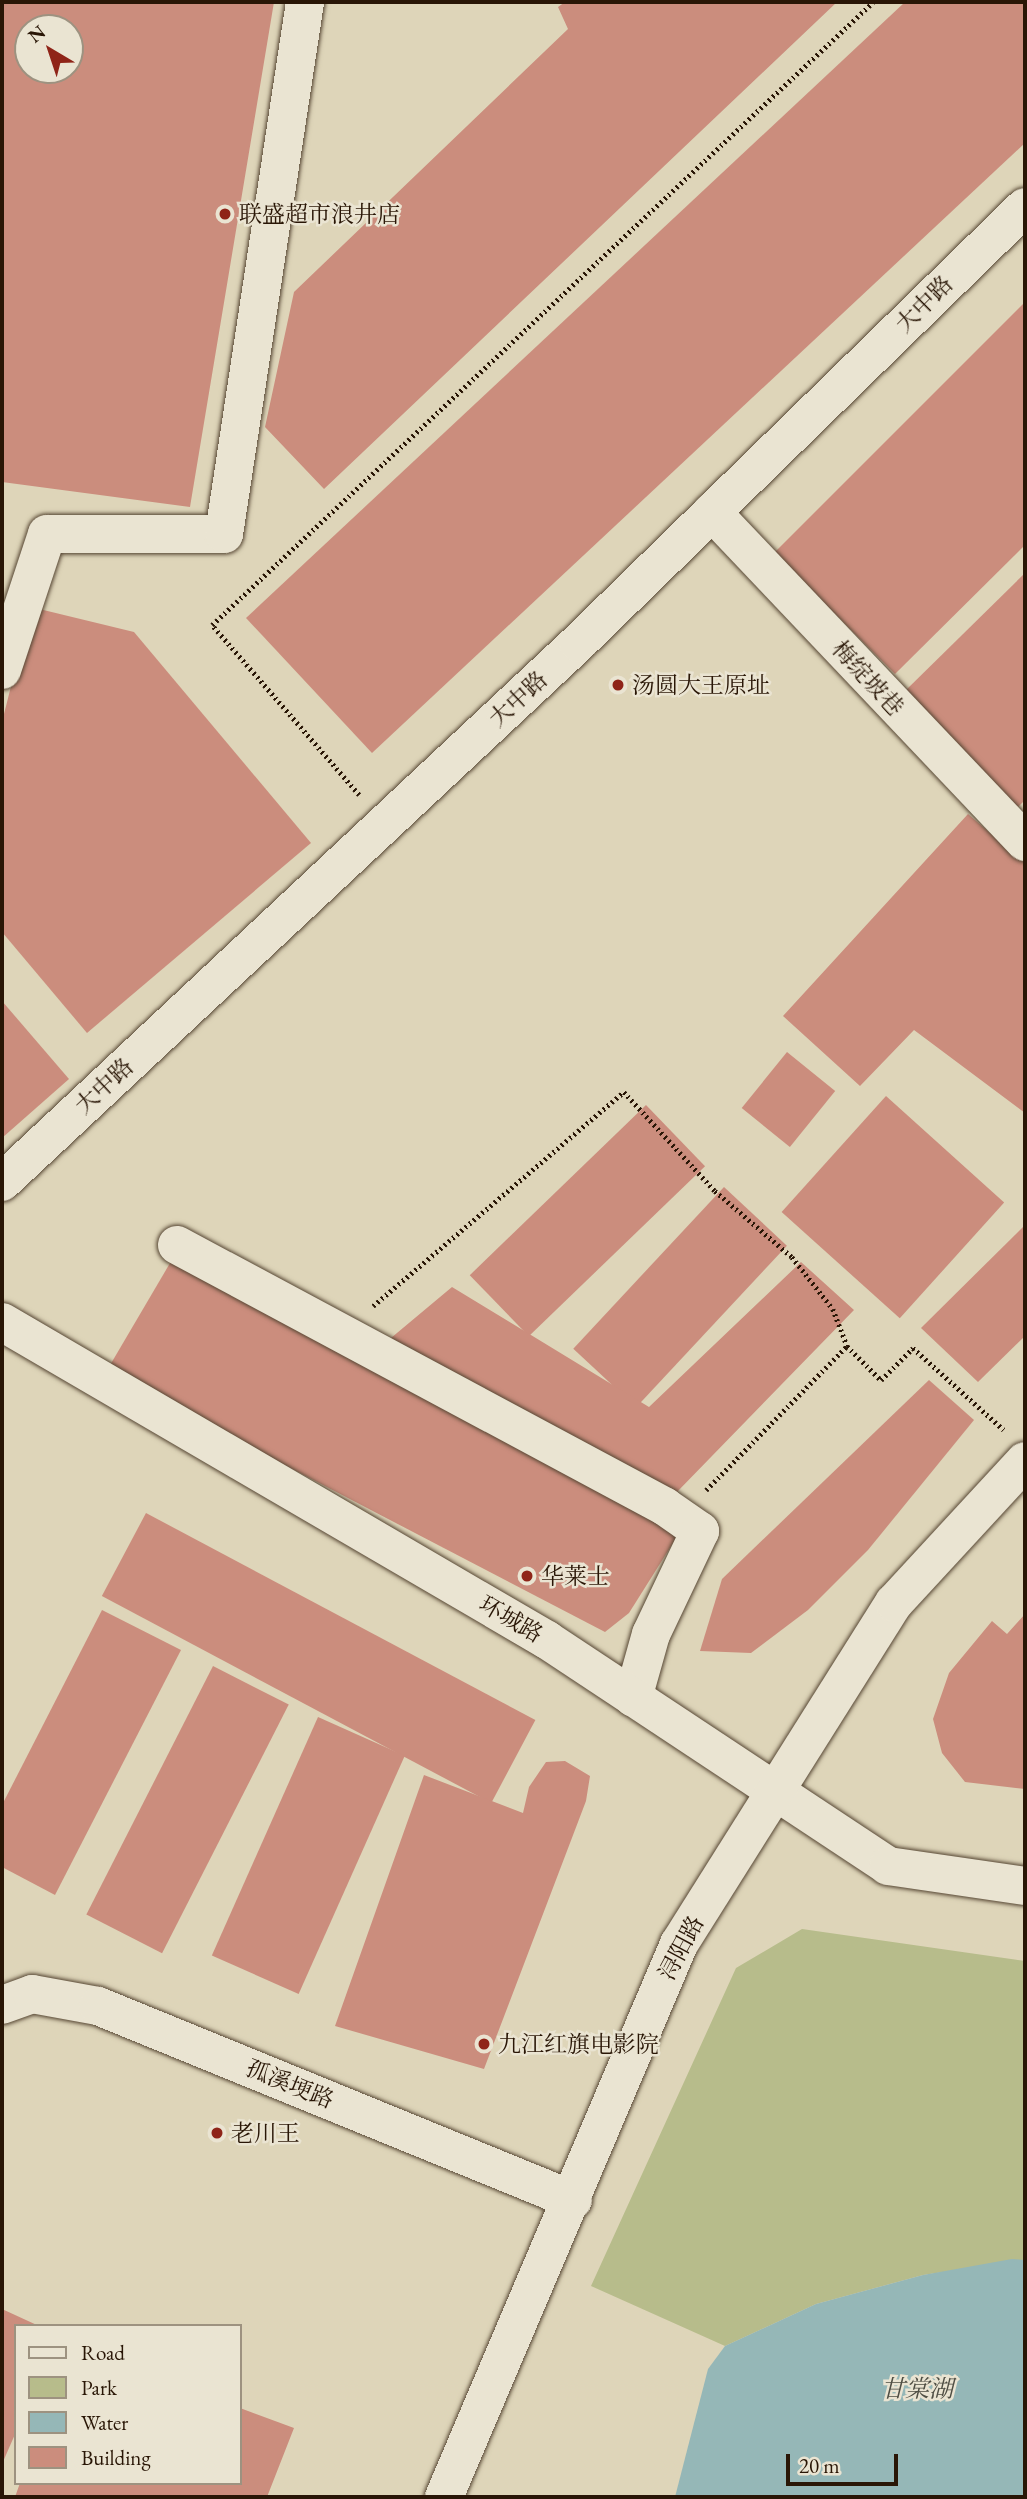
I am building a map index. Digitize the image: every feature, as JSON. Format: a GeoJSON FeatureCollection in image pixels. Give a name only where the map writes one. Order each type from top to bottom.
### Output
{"type":"FeatureCollection","features":[{"type":"Feature","properties":{"kind":"street"},"geometry":{"type":"LineString","coordinates":[[2,670],[47,534],[224,534],[305,2]]}},
{"type":"Feature","properties":{"kind":"street","name":"大中路"},"geometry":{"type":"LineString","coordinates":[[2,1182],[712,512],[1025,207]]}},
{"type":"Feature","properties":{"kind":"street","name":"梅绽坡巷"},"geometry":{"type":"LineString","coordinates":[[712,512],[1020,827]]}},
{"type":"Feature","properties":{"kind":"street"},"geometry":{"type":"LineString","coordinates":[[177,1245],[343,1332],[701,1531],[651,1634],[633,1698]]}},
{"type":"Feature","properties":{"kind":"street","name":"环城路"},"geometry":{"type":"LineString","coordinates":[[2,1322],[535,1633],[772,1792],[888,1866],[1025,1886]]}},
{"type":"Feature","properties":{"kind":"street","name":"浔阳路"},"geometry":{"type":"LineString","coordinates":[[444,2497],[573,2200],[679,1944],[772,1792],[894,1603],[1020,1451]]}},
{"type":"Feature","properties":{"kind":"street","name":"孤溪埂路"},"geometry":{"type":"LineString","coordinates":[[2,2005],[32,1994],[98,2006],[573,2200]]}},
{"type":"Feature","properties":{"kind":"path"},"geometry":{"type":"LineString","coordinates":[[384,824],[212,625],[873,2]]}},
{"type":"Feature","properties":{"kind":"path"},"geometry":{"type":"LineString","coordinates":[[343,1332],[624,1092],[715,1191],[792,1257],[833,1309],[847,1346],[881,1380],[913,1348],[1020,1451]]}},
{"type":"Feature","properties":{"kind":"path"},"geometry":{"type":"LineString","coordinates":[[680,1517],[847,1346]]}},
{"type":"Feature","properties":{"kind":"green space"},"geometry":{"type":"Polygon","coordinates":[[[802,1929],[1025,1961],[1025,2260],[923,2275],[816,2304],[725,2346],[591,2286],[736,1968],[802,1929]]]}},
{"type":"Feature","properties":{"kind":"water","name":"甘棠湖"},"geometry":{"type":"Polygon","coordinates":[[[1012,2259],[1025,2260],[1025,2497],[675,2497],[708,2369],[725,2346],[816,2304],[923,2275],[1012,2259]]]}},
{"type":"Feature","properties":{"kind":"building"},"geometry":{"type":"Polygon","coordinates":[[[2,2],[274,2],[190,507],[2,482],[2,2]]]}},
{"type":"Feature","properties":{"kind":"building"},"geometry":{"type":"Polygon","coordinates":[[[565,2],[837,2],[324,489],[265,427],[294,292],[568,29],[558,7],[565,2]]]}},
{"type":"Feature","properties":{"kind":"building"},"geometry":{"type":"Polygon","coordinates":[[[905,2],[1025,2],[1025,143],[372,753],[246,618],[905,2]]]}},
{"type":"Feature","properties":{"kind":"building"},"geometry":{"type":"Polygon","coordinates":[[[1025,302],[1025,545],[895,674],[774,553],[1025,302]]]}},
{"type":"Feature","properties":{"kind":"building"},"geometry":{"type":"Polygon","coordinates":[[[1025,573],[1025,800],[1018,807],[904,692],[1025,573]]]}},
{"type":"Feature","properties":{"kind":"building"},"geometry":{"type":"Polygon","coordinates":[[[31,607],[134,632],[311,843],[87,1033],[2,932],[2,722],[31,607]]]}},
{"type":"Feature","properties":{"kind":"building"},"geometry":{"type":"Polygon","coordinates":[[[968,814],[1025,863],[1025,1113],[914,1030],[860,1086],[783,1016],[968,814]]]}},
{"type":"Feature","properties":{"kind":"building"},"geometry":{"type":"Polygon","coordinates":[[[2,1001],[69,1079],[2,1138],[2,1001]]]}},
{"type":"Feature","properties":{"kind":"building"},"geometry":{"type":"Polygon","coordinates":[[[787,1052],[835,1091],[790,1147],[742,1108],[787,1052]]]}},
{"type":"Feature","properties":{"kind":"building"},"geometry":{"type":"Polygon","coordinates":[[[886,1096],[1004,1202],[900,1318],[782,1212],[886,1096]]]}},
{"type":"Feature","properties":{"kind":"building"},"geometry":{"type":"Polygon","coordinates":[[[646,1105],[705,1166],[529,1336],[470,1275],[646,1105]]]}},
{"type":"Feature","properties":{"kind":"building"},"geometry":{"type":"Polygon","coordinates":[[[724,1187],[787,1246],[636,1407],[573,1349],[724,1187]]]}},
{"type":"Feature","properties":{"kind":"building"},"geometry":{"type":"Polygon","coordinates":[[[1025,1225],[1025,1336],[978,1382],[921,1328],[1025,1225]]]}},
{"type":"Feature","properties":{"kind":"building"},"geometry":{"type":"Polygon","coordinates":[[[173,1258],[680,1532],[629,1613],[605,1632],[106,1372],[173,1258]]]}},
{"type":"Feature","properties":{"kind":"building"},"geometry":{"type":"Polygon","coordinates":[[[801,1262],[854,1310],[676,1493],[391,1338],[452,1287],[649,1407],[801,1262]]]}},
{"type":"Feature","properties":{"kind":"building"},"geometry":{"type":"Polygon","coordinates":[[[929,1380],[974,1420],[868,1550],[808,1610],[751,1653],[700,1651],[722,1579],[929,1380]]]}},
{"type":"Feature","properties":{"kind":"building"},"geometry":{"type":"Polygon","coordinates":[[[146,1513],[535,1720],[491,1803],[102,1596],[146,1513]]]}},
{"type":"Feature","properties":{"kind":"building"},"geometry":{"type":"Polygon","coordinates":[[[102,1610],[181,1650],[55,1895],[2,1867],[2,1805],[102,1610]]]}},
{"type":"Feature","properties":{"kind":"building"},"geometry":{"type":"Polygon","coordinates":[[[1025,1614],[1025,1789],[965,1782],[942,1753],[933,1719],[949,1673],[992,1621],[1007,1634],[1025,1614]]]}},
{"type":"Feature","properties":{"kind":"building"},"geometry":{"type":"Polygon","coordinates":[[[213,1666],[289,1705],[162,1953],[86,1915],[213,1666]]]}},
{"type":"Feature","properties":{"kind":"building"},"geometry":{"type":"Polygon","coordinates":[[[318,1717],[405,1756],[299,1994],[212,1955],[318,1717]]]}},
{"type":"Feature","properties":{"kind":"building"},"geometry":{"type":"Polygon","coordinates":[[[565,1761],[590,1776],[586,1801],[484,2069],[335,2026],[424,1775],[523,1813],[529,1787],[546,1762],[565,1761]]]}},
{"type":"Feature","properties":{"kind":"building"},"geometry":{"type":"Polygon","coordinates":[[[2,2309],[35,2324],[14,2324],[14,2437],[2,2464],[2,2309]]]}},
{"type":"Feature","properties":{"kind":"building"},"geometry":{"type":"Polygon","coordinates":[[[242,2409],[294,2428],[267,2497],[15,2497],[19,2485],[242,2485],[242,2409]]]}},
{"type":"Feature","properties":{"kind":"place","name":"联盛超市浪井店"},"geometry":{"type":"Point","coordinates":[225,214]}},
{"type":"Feature","properties":{"kind":"place","name":"汤圆大王原址"},"geometry":{"type":"Point","coordinates":[618,685]}},
{"type":"Feature","properties":{"kind":"place","name":"华莱士"},"geometry":{"type":"Point","coordinates":[527,1576]}},
{"type":"Feature","properties":{"kind":"place","name":"九江红旗电影院"},"geometry":{"type":"Point","coordinates":[484,2044]}},
{"type":"Feature","properties":{"kind":"place","name":"老川王"},"geometry":{"type":"Point","coordinates":[217,2133]}}]}
